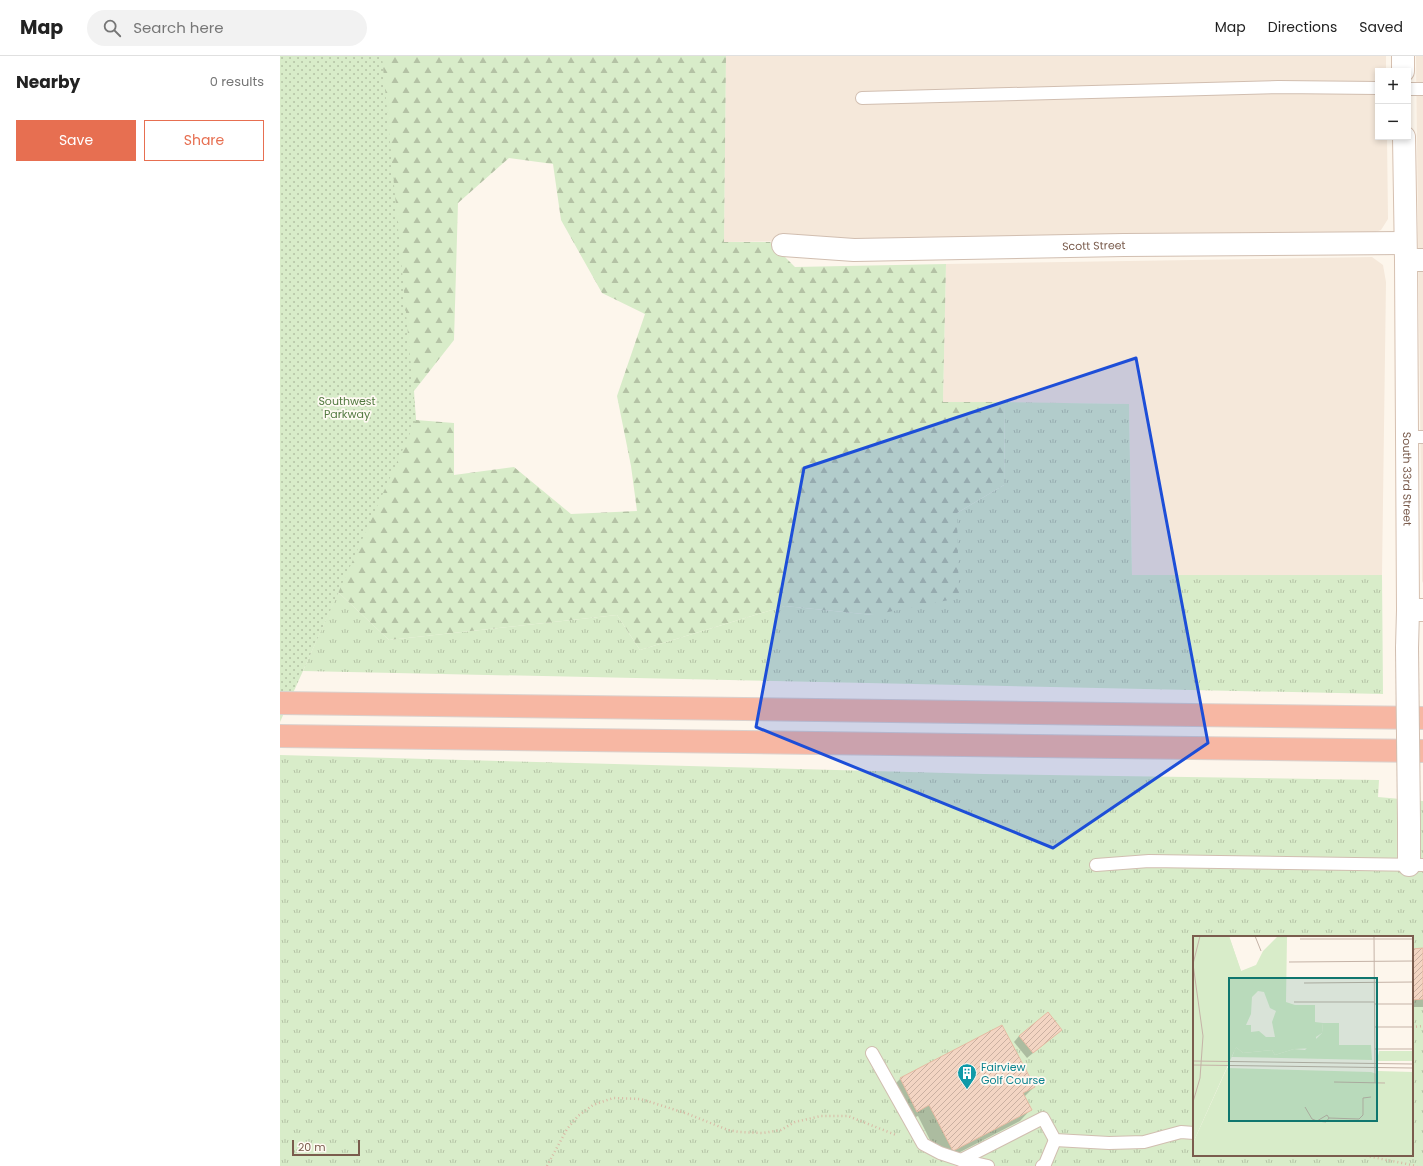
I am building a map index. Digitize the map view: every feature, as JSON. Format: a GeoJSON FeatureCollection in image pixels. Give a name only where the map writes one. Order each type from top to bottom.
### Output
{"type":"FeatureCollection","features":[{"type":"Feature","properties":{"kind":"highway"},"geometry":{"type":"LineString","coordinates":[[280,703],[1423,718]]}},
{"type":"Feature","properties":{"kind":"highway"},"geometry":{"type":"LineString","coordinates":[[280,736],[1423,751]]}},
{"type":"Feature","properties":{"kind":"street"},"geometry":{"type":"LineString","coordinates":[[1403,56],[1403,68]]}},
{"type":"Feature","properties":{"kind":"street","name":"South 33rd Street"},"geometry":{"type":"LineString","coordinates":[[1404,140],[1412,254],[1415,437],[1415,610],[1407,648],[1408,822],[1416,865]]}},
{"type":"Feature","properties":{"kind":"street","name":"Scott Street"},"geometry":{"type":"LineString","coordinates":[[783,245],[854,250],[1116,245],[1412,254]]}},
{"type":"Feature","properties":{"kind":"lane"},"geometry":{"type":"LineString","coordinates":[[862,98],[1278,87],[1375,88]]}},
{"type":"Feature","properties":{"kind":"lane"},"geometry":{"type":"LineString","coordinates":[[1411,88],[1423,89]]}},
{"type":"Feature","properties":{"kind":"lane"},"geometry":{"type":"LineString","coordinates":[[1096,864],[1149,861],[1416,865]]}},
{"type":"Feature","properties":{"kind":"lane"},"geometry":{"type":"LineString","coordinates":[[872,1053],[923,1144],[940,1153],[961,1160],[988,1166]]}},
{"type":"Feature","properties":{"kind":"lane"},"geometry":{"type":"LineString","coordinates":[[961,1160],[1043,1118],[1054,1140],[1045,1164],[1042,1166]]}},
{"type":"Feature","properties":{"kind":"lane"},"geometry":{"type":"LineString","coordinates":[[1054,1140],[1109,1143],[1144,1142],[1182,1132],[1193,1133]]}},
{"type":"Feature","properties":{"kind":"path"},"geometry":{"type":"LineString","coordinates":[[1413,1027],[1423,1026]]}},
{"type":"Feature","properties":{"kind":"path"},"geometry":{"type":"LineString","coordinates":[[547,1166],[567,1129],[578,1116],[593,1105],[613,1098],[642,1099],[688,1114],[728,1130],[739,1132],[763,1133],[781,1130],[796,1122],[821,1116],[848,1116],[923,1144]]}},
{"type":"Feature","properties":{"kind":"path"},"geometry":{"type":"LineString","coordinates":[[1367,1156],[1417,1166]]}},
{"type":"Feature","properties":{"kind":"highlighted area"},"geometry":{"type":"Polygon","coordinates":[[[1136,358],[1208,743],[1053,848],[756,727],[804,468],[1136,358]]]}},
{"type":"Feature","properties":{"kind":"shaded area"},"geometry":{"type":"Polygon","coordinates":[[[726,56],[1386,56],[1386,68],[1375,68],[1375,140],[1387,140],[1388,219],[1381,230],[1370,234],[724,242],[726,56]]]}},
{"type":"Feature","properties":{"kind":"shaded area"},"geometry":{"type":"Polygon","coordinates":[[[1416,56],[1423,56],[1423,583],[1422,581],[1416,56]]]}},
{"type":"Feature","properties":{"kind":"shaded area"},"geometry":{"type":"Polygon","coordinates":[[[1372,257],[1383,265],[1386,282],[1382,575],[1132,575],[1129,404],[943,402],[946,264],[1372,257]]]}},
{"type":"Feature","properties":{"kind":"green space"},"geometry":{"type":"Polygon","coordinates":[[[280,56],[726,56],[724,242],[770,242],[795,267],[946,264],[943,402],[1005,402],[1004,485],[957,513],[959,598],[873,615],[785,606],[640,650],[617,615],[389,640],[338,592],[280,56]],[[509,158],[458,203],[454,340],[414,391],[416,420],[454,423],[454,475],[514,467],[571,514],[637,511],[631,466],[617,396],[645,314],[602,293],[561,220],[553,164],[509,158]]]}},
{"type":"Feature","properties":{"kind":"green space","name":"Southwest Parkway"},"geometry":{"type":"Polygon","coordinates":[[[280,56],[382,56],[416,420],[280,722],[280,56]]]}},
{"type":"Feature","properties":{"kind":"green space"},"geometry":{"type":"Polygon","coordinates":[[[1005,402],[1129,404],[1132,575],[1382,575],[1383,694],[303,671],[338,592],[389,640],[617,615],[640,650],[785,606],[873,615],[957,513],[1004,485],[1005,402]]]}},
{"type":"Feature","properties":{"kind":"green space","name":"Fairview Golf Course"},"geometry":{"type":"Polygon","coordinates":[[[280,755],[984,774],[1379,780],[1378,797],[1423,801],[1423,1166],[280,1166],[280,755]]]}},
{"type":"Feature","properties":{"kind":"building"},"geometry":{"type":"Polygon","coordinates":[[[1423,948],[1423,999],[1413,1000],[1413,949],[1423,948]]]}},
{"type":"Feature","properties":{"kind":"building"},"geometry":{"type":"Polygon","coordinates":[[[1048,1012],[1062,1030],[1033,1053],[1019,1036],[1048,1012]]]}},
{"type":"Feature","properties":{"kind":"building","name":"Fairview Golf Course"},"geometry":{"type":"Polygon","coordinates":[[[1002,1025],[1035,1087],[1023,1093],[1032,1110],[953,1151],[929,1105],[917,1112],[900,1078],[1002,1025]]]}},
{"type":"Feature","properties":{"kind":"place","name":"Fairview Golf Course"},"geometry":{"type":"Point","coordinates":[967,1090]}}]}
